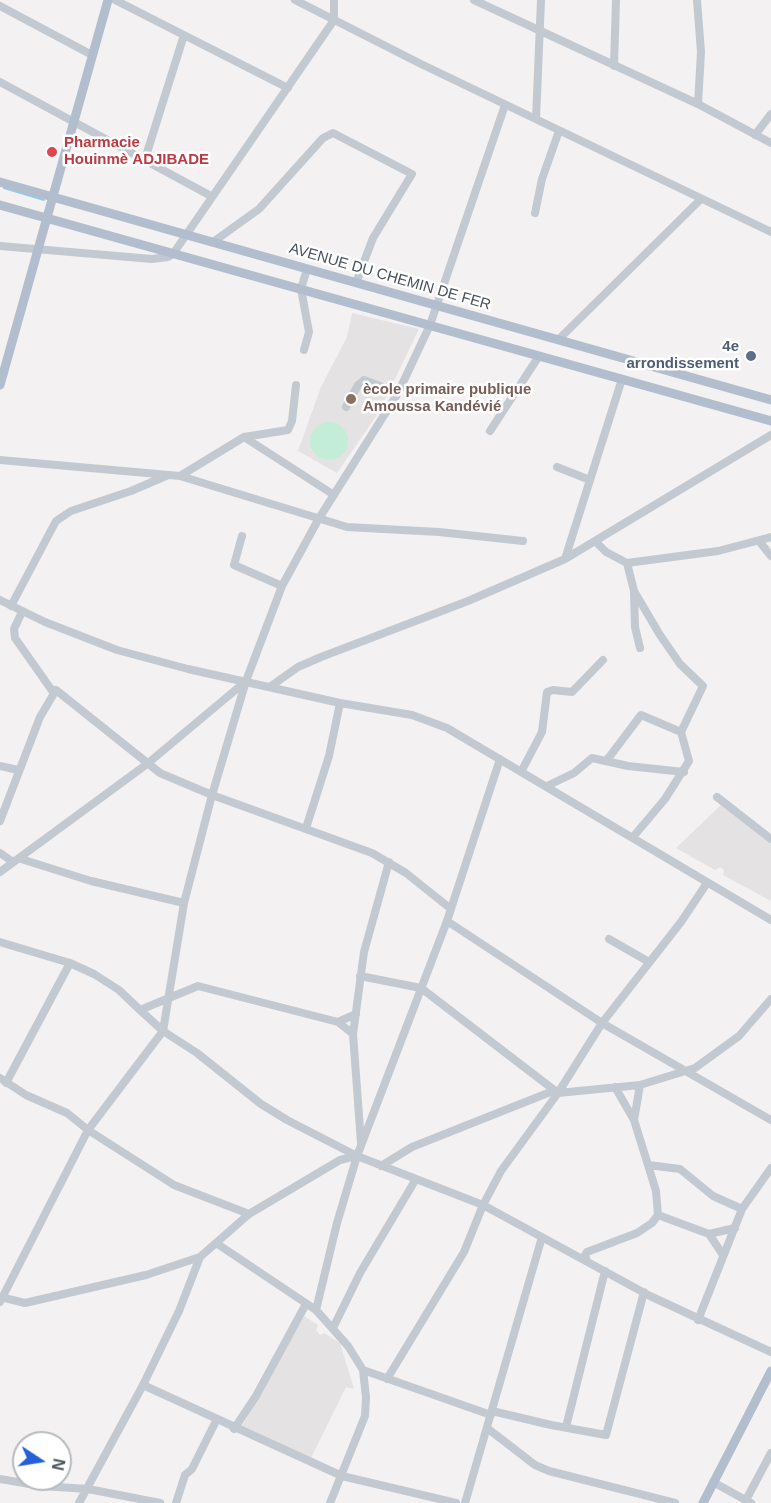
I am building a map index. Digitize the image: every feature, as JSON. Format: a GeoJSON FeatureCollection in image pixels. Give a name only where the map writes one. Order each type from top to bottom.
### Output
{"type":"FeatureCollection","features":[{"type":"Feature","properties":{"kind":"main road"},"geometry":{"type":"LineString","coordinates":[[0,385],[108,0]]}},
{"type":"Feature","properties":{"kind":"main road","name":"AVENUE DU CHEMIN DE FER"},"geometry":{"type":"LineString","coordinates":[[0,182],[436,306],[770,397]]}},
{"type":"Feature","properties":{"kind":"main road"},"geometry":{"type":"LineString","coordinates":[[0,205],[771,421]]}},
{"type":"Feature","properties":{"kind":"main road"},"geometry":{"type":"LineString","coordinates":[[703,1503],[771,1371]]}},
{"type":"Feature","properties":{"kind":"street"},"geometry":{"type":"LineString","coordinates":[[115,0],[288,88]]}},
{"type":"Feature","properties":{"kind":"street"},"geometry":{"type":"LineString","coordinates":[[295,0],[505,105],[771,232]]}},
{"type":"Feature","properties":{"kind":"street"},"geometry":{"type":"LineString","coordinates":[[0,246],[152,259],[173,254],[184,234],[334,20],[334,0]]}},
{"type":"Feature","properties":{"kind":"street"},"geometry":{"type":"LineString","coordinates":[[474,0],[698,105],[771,143]]}},
{"type":"Feature","properties":{"kind":"street"},"geometry":{"type":"LineString","coordinates":[[536,119],[542,0]]}},
{"type":"Feature","properties":{"kind":"street"},"geometry":{"type":"LineString","coordinates":[[614,66],[615,0]]}},
{"type":"Feature","properties":{"kind":"street"},"geometry":{"type":"LineString","coordinates":[[698,0],[701,52],[698,105]]}},
{"type":"Feature","properties":{"kind":"street"},"geometry":{"type":"LineString","coordinates":[[0,6],[92,55]]}},
{"type":"Feature","properties":{"kind":"street"},"geometry":{"type":"LineString","coordinates":[[145,159],[184,35]]}},
{"type":"Feature","properties":{"kind":"street"},"geometry":{"type":"LineString","coordinates":[[0,82],[211,196]]}},
{"type":"Feature","properties":{"kind":"street"},"geometry":{"type":"LineString","coordinates":[[357,1156],[340,1160],[249,1214],[200,1257],[146,1275],[25,1302],[1,1299],[88,1130],[163,1031],[184,903],[212,795],[246,681],[282,586],[318,520],[398,393],[430,325],[505,105]]}},
{"type":"Feature","properties":{"kind":"street"},"geometry":{"type":"LineString","coordinates":[[755,135],[771,114]]}},
{"type":"Feature","properties":{"kind":"street"},"geometry":{"type":"LineString","coordinates":[[535,213],[546,166],[559,130]]}},
{"type":"Feature","properties":{"kind":"street"},"geometry":{"type":"LineString","coordinates":[[213,243],[259,209],[323,138],[333,133],[412,174],[373,238],[356,283]]}},
{"type":"Feature","properties":{"kind":"street"},"geometry":{"type":"LineString","coordinates":[[558,340],[701,199]]}},
{"type":"Feature","properties":{"kind":"street"},"geometry":{"type":"LineString","coordinates":[[304,351],[309,332],[302,289],[307,269]]}},
{"type":"Feature","properties":{"kind":"street"},"geometry":{"type":"LineString","coordinates":[[490,431],[538,356]]}},
{"type":"Feature","properties":{"kind":"street"},"geometry":{"type":"LineString","coordinates":[[566,559],[622,379]]}},
{"type":"Feature","properties":{"kind":"street"},"geometry":{"type":"LineString","coordinates":[[346,406],[358,385],[364,380],[398,393]]}},
{"type":"Feature","properties":{"kind":"street"},"geometry":{"type":"LineString","coordinates":[[180,476],[244,437],[290,428],[296,385]]}},
{"type":"Feature","properties":{"kind":"street"},"geometry":{"type":"LineString","coordinates":[[271,686],[298,667],[321,657],[468,601],[566,559],[771,435]]}},
{"type":"Feature","properties":{"kind":"street"},"geometry":{"type":"LineString","coordinates":[[244,437],[334,495]]}},
{"type":"Feature","properties":{"kind":"street"},"geometry":{"type":"LineString","coordinates":[[0,460],[180,476],[347,527],[523,541]]}},
{"type":"Feature","properties":{"kind":"street"},"geometry":{"type":"LineString","coordinates":[[557,467],[590,480]]}},
{"type":"Feature","properties":{"kind":"street"},"geometry":{"type":"LineString","coordinates":[[11,606],[56,520],[71,511],[167,476]]}},
{"type":"Feature","properties":{"kind":"street"},"geometry":{"type":"LineString","coordinates":[[242,536],[234,565],[282,586]]}},
{"type":"Feature","properties":{"kind":"street"},"geometry":{"type":"LineString","coordinates":[[596,542],[606,552],[627,563],[694,555],[771,537]]}},
{"type":"Feature","properties":{"kind":"street"},"geometry":{"type":"LineString","coordinates":[[759,541],[771,556]]}},
{"type":"Feature","properties":{"kind":"street"},"geometry":{"type":"LineString","coordinates":[[627,563],[634,591],[635,627],[640,648]]}},
{"type":"Feature","properties":{"kind":"street"},"geometry":{"type":"LineString","coordinates":[[633,837],[684,772],[689,761],[681,732],[703,686],[672,654],[634,591]]}},
{"type":"Feature","properties":{"kind":"street"},"geometry":{"type":"LineString","coordinates":[[0,600],[22,612],[117,650],[188,669],[431,721],[462,735],[771,920]]}},
{"type":"Feature","properties":{"kind":"street"},"geometry":{"type":"LineString","coordinates":[[22,612],[14,628],[15,638],[52,692]]}},
{"type":"Feature","properties":{"kind":"street"},"geometry":{"type":"LineString","coordinates":[[521,772],[543,727],[547,692],[553,690],[572,692],[603,660]]}},
{"type":"Feature","properties":{"kind":"street"},"geometry":{"type":"LineString","coordinates":[[0,872],[147,764],[246,681]]}},
{"type":"Feature","properties":{"kind":"street"},"geometry":{"type":"LineString","coordinates":[[52,692],[61,691],[160,773],[389,862],[451,909]]}},
{"type":"Feature","properties":{"kind":"street"},"geometry":{"type":"LineString","coordinates":[[0,821],[18,770],[52,692]]}},
{"type":"Feature","properties":{"kind":"street"},"geometry":{"type":"LineString","coordinates":[[306,828],[329,756],[340,703]]}},
{"type":"Feature","properties":{"kind":"street"},"geometry":{"type":"LineString","coordinates":[[607,760],[641,715],[681,732]]}},
{"type":"Feature","properties":{"kind":"street"},"geometry":{"type":"LineString","coordinates":[[316,1310],[336,1223],[361,1144],[447,921],[500,759]]}},
{"type":"Feature","properties":{"kind":"street"},"geometry":{"type":"LineString","coordinates":[[546,786],[574,773],[589,759],[684,772]]}},
{"type":"Feature","properties":{"kind":"street"},"geometry":{"type":"LineString","coordinates":[[0,766],[18,770]]}},
{"type":"Feature","properties":{"kind":"street"},"geometry":{"type":"LineString","coordinates":[[717,797],[771,839]]}},
{"type":"Feature","properties":{"kind":"street"},"geometry":{"type":"LineString","coordinates":[[0,853],[91,881],[184,903]]}},
{"type":"Feature","properties":{"kind":"street"},"geometry":{"type":"LineString","coordinates":[[361,1144],[353,1034],[367,941],[389,862]]}},
{"type":"Feature","properties":{"kind":"street"},"geometry":{"type":"LineString","coordinates":[[387,1379],[464,1252],[483,1205],[501,1171],[602,1023],[681,922],[708,883]]}},
{"type":"Feature","properties":{"kind":"street"},"geometry":{"type":"LineString","coordinates":[[447,921],[602,1023],[688,1070],[771,1120]]}},
{"type":"Feature","properties":{"kind":"street"},"geometry":{"type":"LineString","coordinates":[[609,939],[649,962]]}},
{"type":"Feature","properties":{"kind":"street"},"geometry":{"type":"LineString","coordinates":[[0,942],[70,963],[119,990],[163,1031],[189,1048],[272,1112],[357,1156],[483,1205],[698,1320],[771,1353]]}},
{"type":"Feature","properties":{"kind":"street"},"geometry":{"type":"LineString","coordinates":[[70,963],[3,1080],[67,1113],[88,1130],[184,1190],[249,1214]]}},
{"type":"Feature","properties":{"kind":"street"},"geometry":{"type":"LineString","coordinates":[[360,976],[422,988],[492,1040],[555,1092]]}},
{"type":"Feature","properties":{"kind":"street"},"geometry":{"type":"LineString","coordinates":[[140,1010],[198,986],[338,1022],[353,1034]]}},
{"type":"Feature","properties":{"kind":"street"},"geometry":{"type":"LineString","coordinates":[[381,1166],[412,1147],[555,1092],[640,1085],[688,1070],[723,1049],[739,1036],[771,999]]}},
{"type":"Feature","properties":{"kind":"street"},"geometry":{"type":"LineString","coordinates":[[338,1022],[356,1014]]}},
{"type":"Feature","properties":{"kind":"street"},"geometry":{"type":"LineString","coordinates":[[634,1120],[640,1085]]}},
{"type":"Feature","properties":{"kind":"street"},"geometry":{"type":"LineString","coordinates":[[587,1261],[585,1255],[587,1252],[637,1233],[652,1223],[658,1215],[656,1191],[634,1120],[615,1087]]}},
{"type":"Feature","properties":{"kind":"street"},"geometry":{"type":"LineString","coordinates":[[648,1165],[680,1169],[713,1196],[742,1209]]}},
{"type":"Feature","properties":{"kind":"street"},"geometry":{"type":"LineString","coordinates":[[698,1320],[742,1209],[771,1168]]}},
{"type":"Feature","properties":{"kind":"street"},"geometry":{"type":"LineString","coordinates":[[333,1328],[360,1273],[416,1179]]}},
{"type":"Feature","properties":{"kind":"street"},"geometry":{"type":"LineString","coordinates":[[658,1215],[709,1234],[735,1228]]}},
{"type":"Feature","properties":{"kind":"street"},"geometry":{"type":"LineString","coordinates":[[709,1234],[723,1255]]}},
{"type":"Feature","properties":{"kind":"street"},"geometry":{"type":"LineString","coordinates":[[465,1503],[542,1237]]}},
{"type":"Feature","properties":{"kind":"street"},"geometry":{"type":"LineString","coordinates":[[216,1244],[316,1310],[333,1328],[363,1370],[365,1416],[330,1503]]}},
{"type":"Feature","properties":{"kind":"street"},"geometry":{"type":"LineString","coordinates":[[80,1503],[143,1385],[179,1311],[200,1257]]}},
{"type":"Feature","properties":{"kind":"street"},"geometry":{"type":"LineString","coordinates":[[566,1427],[604,1270]]}},
{"type":"Feature","properties":{"kind":"street"},"geometry":{"type":"LineString","coordinates":[[363,1370],[492,1413],[604,1436],[608,1432],[644,1292]]}},
{"type":"Feature","properties":{"kind":"street"},"geometry":{"type":"LineString","coordinates":[[234,1429],[256,1396],[306,1304]]}},
{"type":"Feature","properties":{"kind":"street"},"geometry":{"type":"LineString","coordinates":[[143,1385],[216,1421],[342,1476],[456,1503]]}},
{"type":"Feature","properties":{"kind":"street"},"geometry":{"type":"LineString","coordinates":[[176,1503],[185,1475],[192,1469],[216,1421]]}},
{"type":"Feature","properties":{"kind":"street"},"geometry":{"type":"LineString","coordinates":[[487,1428],[535,1466],[549,1472],[675,1503]]}},
{"type":"Feature","properties":{"kind":"street"},"geometry":{"type":"LineString","coordinates":[[713,1482],[748,1502],[771,1453]]}},
{"type":"Feature","properties":{"kind":"street"},"geometry":{"type":"LineString","coordinates":[[0,1479],[41,1486],[88,1489],[160,1503]]}},
{"type":"Feature","properties":{"kind":"shaded area","name":"ècole primaire publique Amoussa Kandévié"},"geometry":{"type":"Polygon","coordinates":[[[352,313],[419,329],[379,412],[337,473],[298,451],[321,387],[347,337],[352,313]]]}},
{"type":"Feature","properties":{"kind":"shaded area"},"geometry":{"type":"Polygon","coordinates":[[[722,804],[771,843],[771,901],[723,875],[724,870],[720,867],[715,870],[676,848],[722,804]]]}},
{"type":"Feature","properties":{"kind":"shaded area"},"geometry":{"type":"Polygon","coordinates":[[[304,1316],[318,1325],[316,1330],[320,1335],[324,1333],[340,1343],[354,1389],[346,1387],[311,1458],[242,1426],[304,1316]]]}},
{"type":"Feature","properties":{"kind":"green space"},"geometry":{"type":"Polygon","coordinates":[[[329,422],[342,428],[348,441],[342,454],[329,460],[316,454],[310,441],[316,428],[329,422]]]}},
{"type":"Feature","properties":{"kind":"waterway"},"geometry":{"type":"LineString","coordinates":[[4,188],[44,200]]}},
{"type":"Feature","properties":{"kind":"place","name":"Pharmacie Houinmè ADJIBADE"},"geometry":{"type":"Point","coordinates":[52,152]}},
{"type":"Feature","properties":{"kind":"place","name":"4e arrondissement"},"geometry":{"type":"Point","coordinates":[751,356]}},
{"type":"Feature","properties":{"kind":"place","name":"ècole primaire publique Amoussa Kandévié"},"geometry":{"type":"Point","coordinates":[351,399]}}]}
